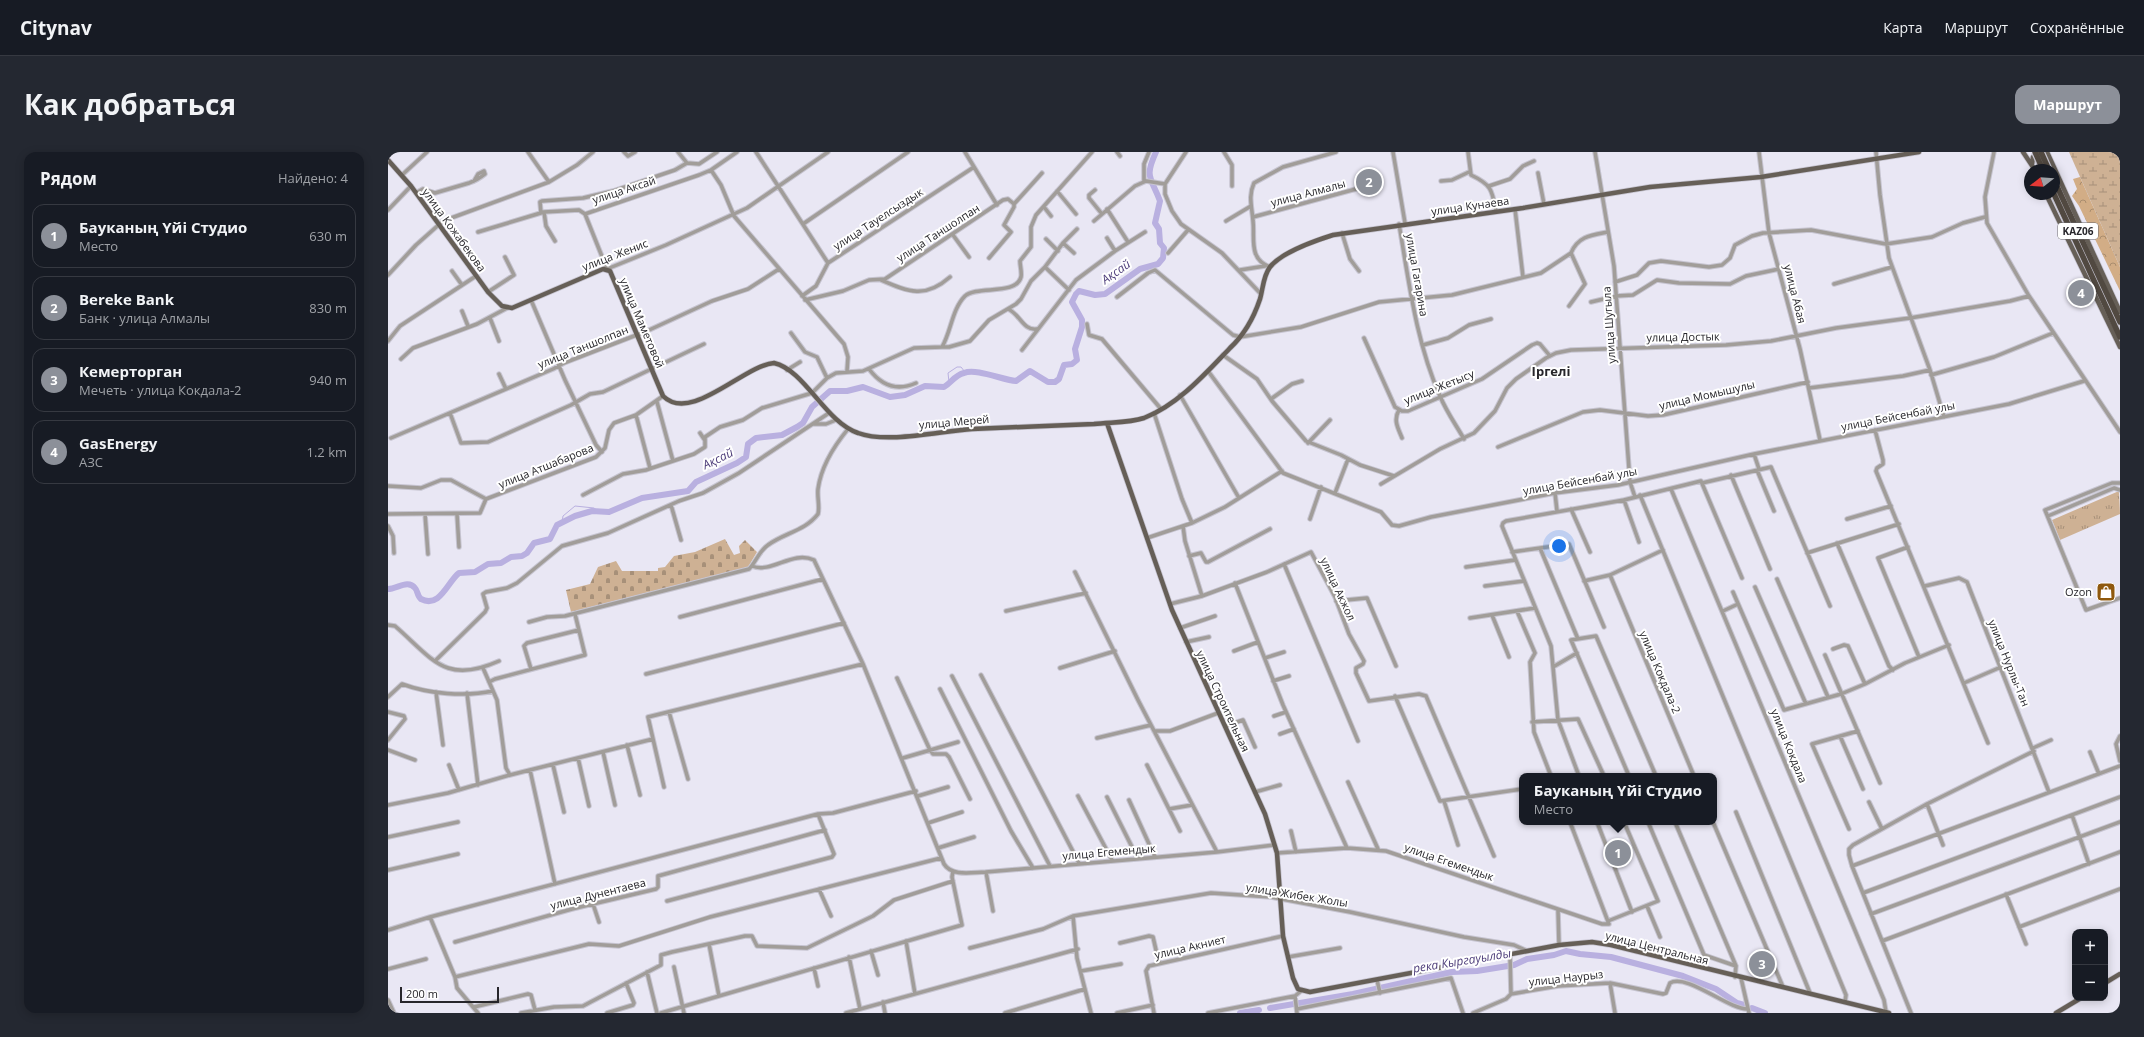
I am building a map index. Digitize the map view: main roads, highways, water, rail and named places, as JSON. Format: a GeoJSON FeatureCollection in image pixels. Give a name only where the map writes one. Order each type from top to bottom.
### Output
{"type":"FeatureCollection","features":[{"type":"Feature","properties":{"kind":"highway"},"geometry":{"type":"LineString","coordinates":[[2035,152],[2040,164]]}},
{"type":"Feature","properties":{"kind":"highway"},"geometry":{"type":"LineString","coordinates":[[2041,152],[2046,164]]}},
{"type":"Feature","properties":{"kind":"highway","name":"KАZ06"},"geometry":{"type":"LineString","coordinates":[[2060,194],[2099,283],[2120,337]]}},
{"type":"Feature","properties":{"kind":"highway","name":"KАZ06"},"geometry":{"type":"LineString","coordinates":[[2057,200],[2120,322]]}},
{"type":"Feature","properties":{"kind":"main road","name":"улица Кунаева"},"geometry":{"type":"LineString","coordinates":[[1107,423],[1137,420],[1154,413],[1208,371],[1240,337],[1255,312],[1261,294],[1267,266],[1303,246],[1342,233],[1405,223],[1515,209],[1650,187],[1761,176],[1919,152]]}},
{"type":"Feature","properties":{"kind":"main road"},"geometry":{"type":"LineString","coordinates":[[2023,152],[2032,164]]}},
{"type":"Feature","properties":{"kind":"main road"},"geometry":{"type":"LineString","coordinates":[[2032,164],[2033,157],[2039,152],[2049,158]]}},
{"type":"Feature","properties":{"kind":"main road"},"geometry":{"type":"LineString","coordinates":[[2047,152],[2120,312]]}},
{"type":"Feature","properties":{"kind":"main road","name":"улица Кожабекова"},"geometry":{"type":"LineString","coordinates":[[388,160],[411,186],[488,292],[507,308]]}},
{"type":"Feature","properties":{"kind":"main road"},"geometry":{"type":"LineString","coordinates":[[2049,200],[2120,348]]}},
{"type":"Feature","properties":{"kind":"main road","name":"улица Женис"},"geometry":{"type":"LineString","coordinates":[[507,308],[531,300],[595,272],[607,269]]}},
{"type":"Feature","properties":{"kind":"main road","name":"улица Маметовой"},"geometry":{"type":"LineString","coordinates":[[607,269],[612,274],[663,396],[671,403],[683,405],[718,390],[763,365],[774,363],[787,370],[816,398]]}},
{"type":"Feature","properties":{"kind":"main road","name":"улица Мерей"},"geometry":{"type":"LineString","coordinates":[[816,398],[836,420],[848,429],[866,436],[884,437],[956,430],[1107,423]]}},
{"type":"Feature","properties":{"kind":"main road","name":"улица Строительная"},"geometry":{"type":"LineString","coordinates":[[1107,423],[1170,604],[1255,792],[1277,853],[1283,936],[1296,986],[1301,991]]}},
{"type":"Feature","properties":{"kind":"main road","name":"улица Центральная"},"geometry":{"type":"LineString","coordinates":[[1301,991],[1310,992],[1377,981],[1559,945],[1601,943],[1735,977],[1783,987],[1888,1013]]}},
{"type":"Feature","properties":{"kind":"main road"},"geometry":{"type":"LineString","coordinates":[[2108,981],[2120,974]]}},
{"type":"Feature","properties":{"kind":"main road"},"geometry":{"type":"LineString","coordinates":[[2056,1013],[2076,1001]]}},
{"type":"Feature","properties":{"kind":"waterway","name":"Ақсай"},"geometry":{"type":"LineString","coordinates":[[388,589],[409,584],[415,588],[421,599],[428,601],[433,600],[443,593],[459,573],[475,572],[488,564],[501,563],[511,557],[522,556],[527,553],[534,543],[550,539],[557,525],[575,516],[592,511],[609,512],[642,498],[688,491],[696,482],[737,463],[746,457],[748,444],[756,438],[782,435],[803,423],[812,407],[830,391],[847,391],[863,387],[890,397],[905,395],[925,386],[944,387],[958,375],[969,372],[982,373],[1016,381],[1030,371],[1048,382],[1055,382],[1059,379],[1064,365],[1072,364],[1077,360],[1075,349],[1082,327],[1082,320],[1072,302],[1076,294],[1079,291],[1095,295],[1105,294],[1140,269],[1158,264],[1163,258],[1164,248],[1160,243],[1159,229],[1155,223],[1160,201],[1150,177],[1150,167],[1156,152]]}},
{"type":"Feature","properties":{"kind":"waterway"},"geometry":{"type":"LineString","coordinates":[[949,382],[948,373],[957,367],[961,367],[965,372]]}},
{"type":"Feature","properties":{"kind":"waterway"},"geometry":{"type":"LineString","coordinates":[[562,522],[563,516],[575,506],[594,508],[599,512]]}},
{"type":"Feature","properties":{"kind":"waterway","name":"река Кыргауылды"},"geometry":{"type":"LineString","coordinates":[[1270,1008],[1353,994],[1452,972],[1477,971],[1514,965],[1527,959],[1554,955],[1566,951],[1611,957],[1683,976],[1716,989],[1737,1003],[1744,1005]]}},
{"type":"Feature","properties":{"kind":"waterway","name":"река Кыргауылды"},"geometry":{"type":"LineString","coordinates":[[1752,1008],[1765,1013]]}},
{"type":"Feature","properties":{"kind":"waterway"},"geometry":{"type":"LineString","coordinates":[[1240,1013],[1259,1010]]}},
{"type":"Feature","properties":{"kind":"place","name":"Bereke Bank"},"geometry":{"type":"Point","coordinates":[1369,182]}},
{"type":"Feature","properties":{"kind":"place","name":"GasEnergy"},"geometry":{"type":"Point","coordinates":[2081,293]}},
{"type":"Feature","properties":{"kind":"place","name":"Ozon"},"geometry":{"type":"Point","coordinates":[2106,592]}},
{"type":"Feature","properties":{"kind":"place","name":"Бауканың Үйі Студио"},"geometry":{"type":"Point","coordinates":[1618,853]}},
{"type":"Feature","properties":{"kind":"place","name":"Кемерторган"},"geometry":{"type":"Point","coordinates":[1762,964]}},
{"type":"Feature","properties":{"kind":"district","name":"Іргелі"},"geometry":{"type":"Point","coordinates":[1551,371]}}]}
